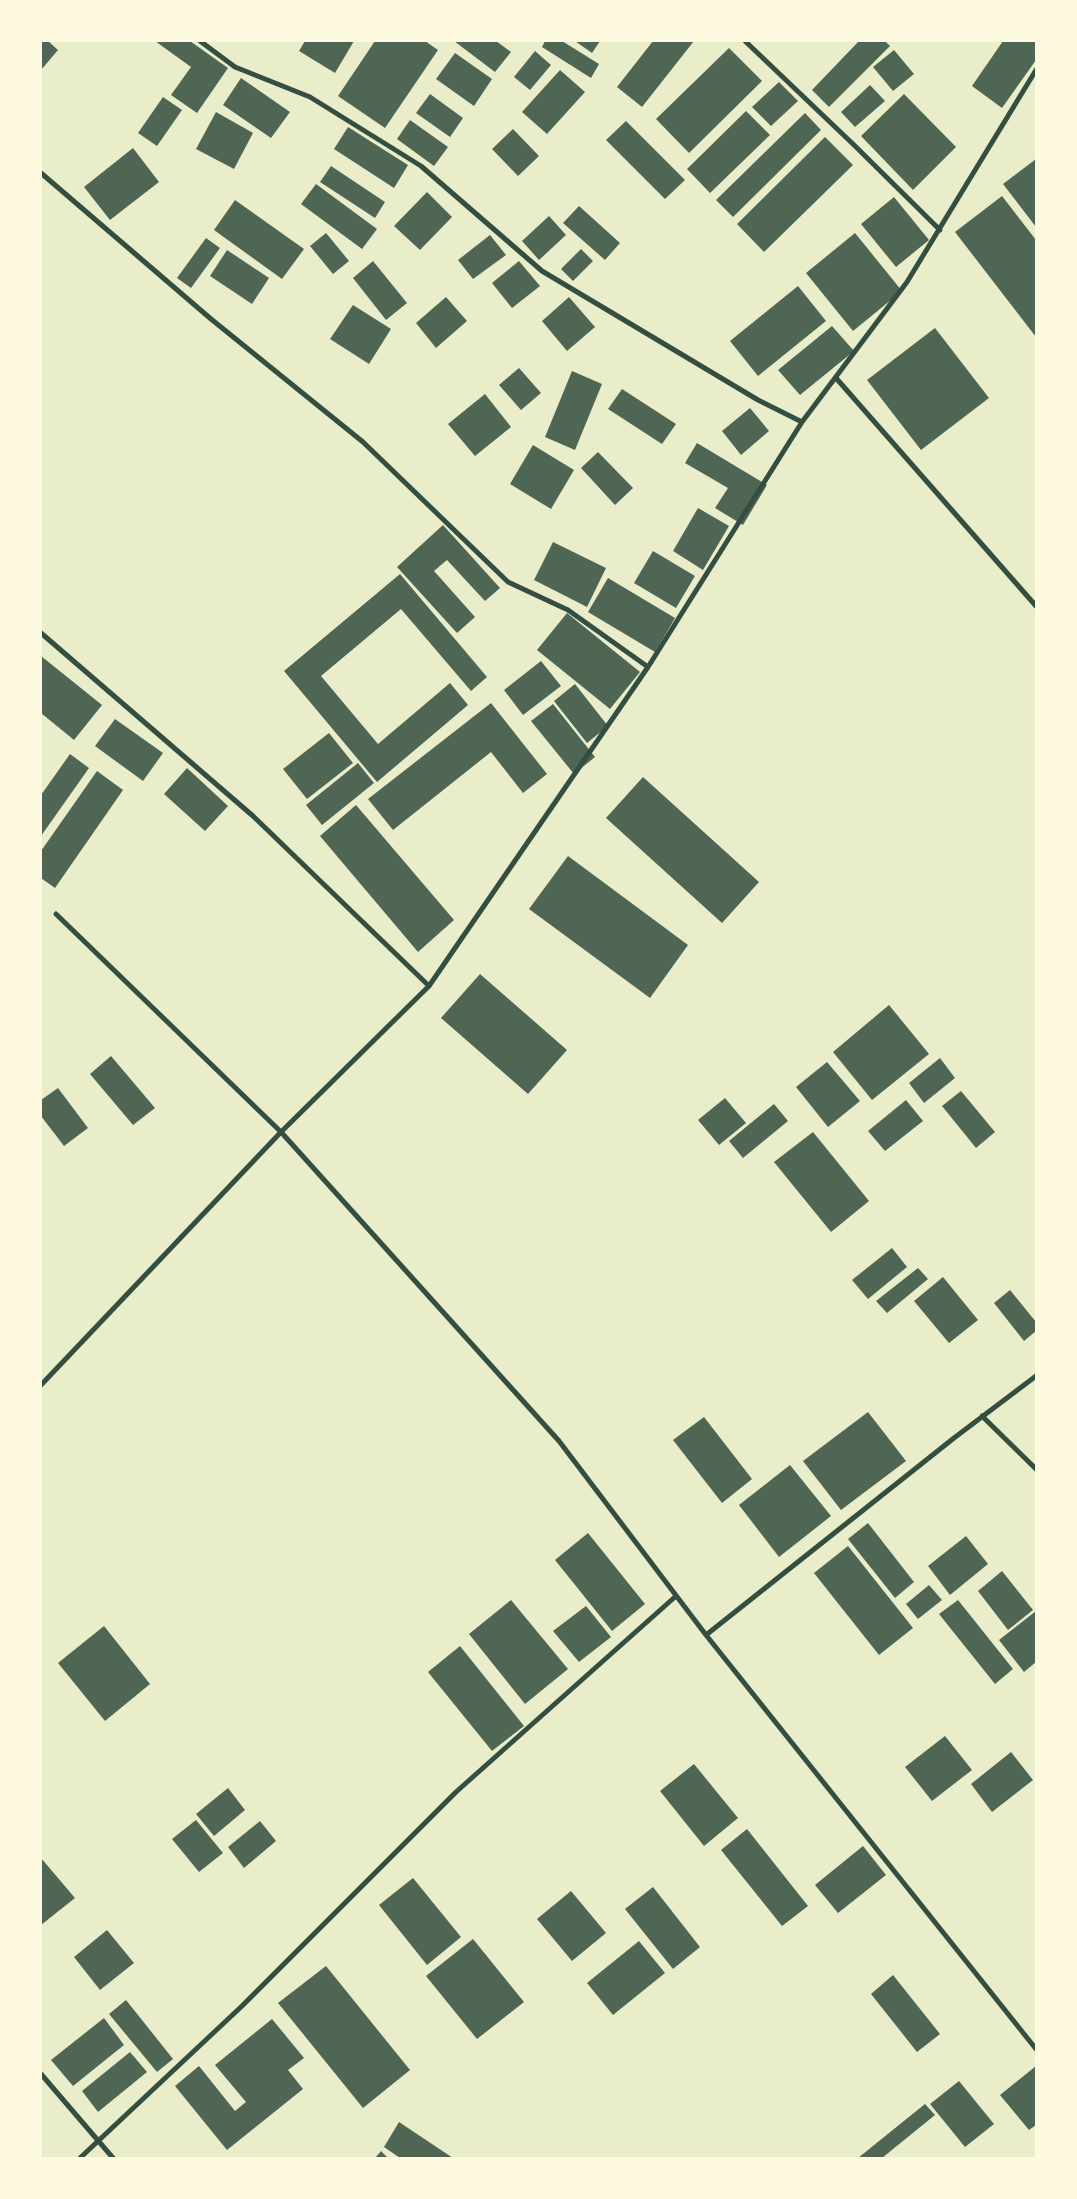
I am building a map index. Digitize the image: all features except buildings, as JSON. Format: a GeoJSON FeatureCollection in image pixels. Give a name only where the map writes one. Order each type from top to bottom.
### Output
{"type":"FeatureCollection","features":[{"type":"Feature","properties":{"kind":"street"},"geometry":{"type":"LineString","coordinates":[[200,41],[235,67],[310,97],[421,166],[542,271],[758,400],[802,422]]}},
{"type":"Feature","properties":{"kind":"street"},"geometry":{"type":"LineString","coordinates":[[745,41],[940,230]]}},
{"type":"Feature","properties":{"kind":"street"},"geometry":{"type":"LineString","coordinates":[[41,1384],[281,1132],[429,986],[648,667],[802,422],[907,282],[1036,70]]}},
{"type":"Feature","properties":{"kind":"street"},"geometry":{"type":"LineString","coordinates":[[41,173],[211,319],[363,442],[508,582],[568,610],[648,667]]}},
{"type":"Feature","properties":{"kind":"street"},"geometry":{"type":"LineString","coordinates":[[836,378],[1036,606]]}},
{"type":"Feature","properties":{"kind":"street"},"geometry":{"type":"LineString","coordinates":[[41,633],[253,816],[429,986]]}},
{"type":"Feature","properties":{"kind":"street"},"geometry":{"type":"LineString","coordinates":[[56,914],[281,1132],[558,1441],[706,1635],[1035,2049]]}},
{"type":"Feature","properties":{"kind":"street"},"geometry":{"type":"LineString","coordinates":[[706,1635],[982,1416],[1036,1376]]}},
{"type":"Feature","properties":{"kind":"street"},"geometry":{"type":"LineString","coordinates":[[982,1416],[1036,1469]]}},
{"type":"Feature","properties":{"kind":"street"},"geometry":{"type":"LineString","coordinates":[[80,2158],[242,2006],[456,1792],[676,1596]]}},
{"type":"Feature","properties":{"kind":"street"},"geometry":{"type":"LineString","coordinates":[[41,2074],[97,2142],[113,2158]]}}]}
